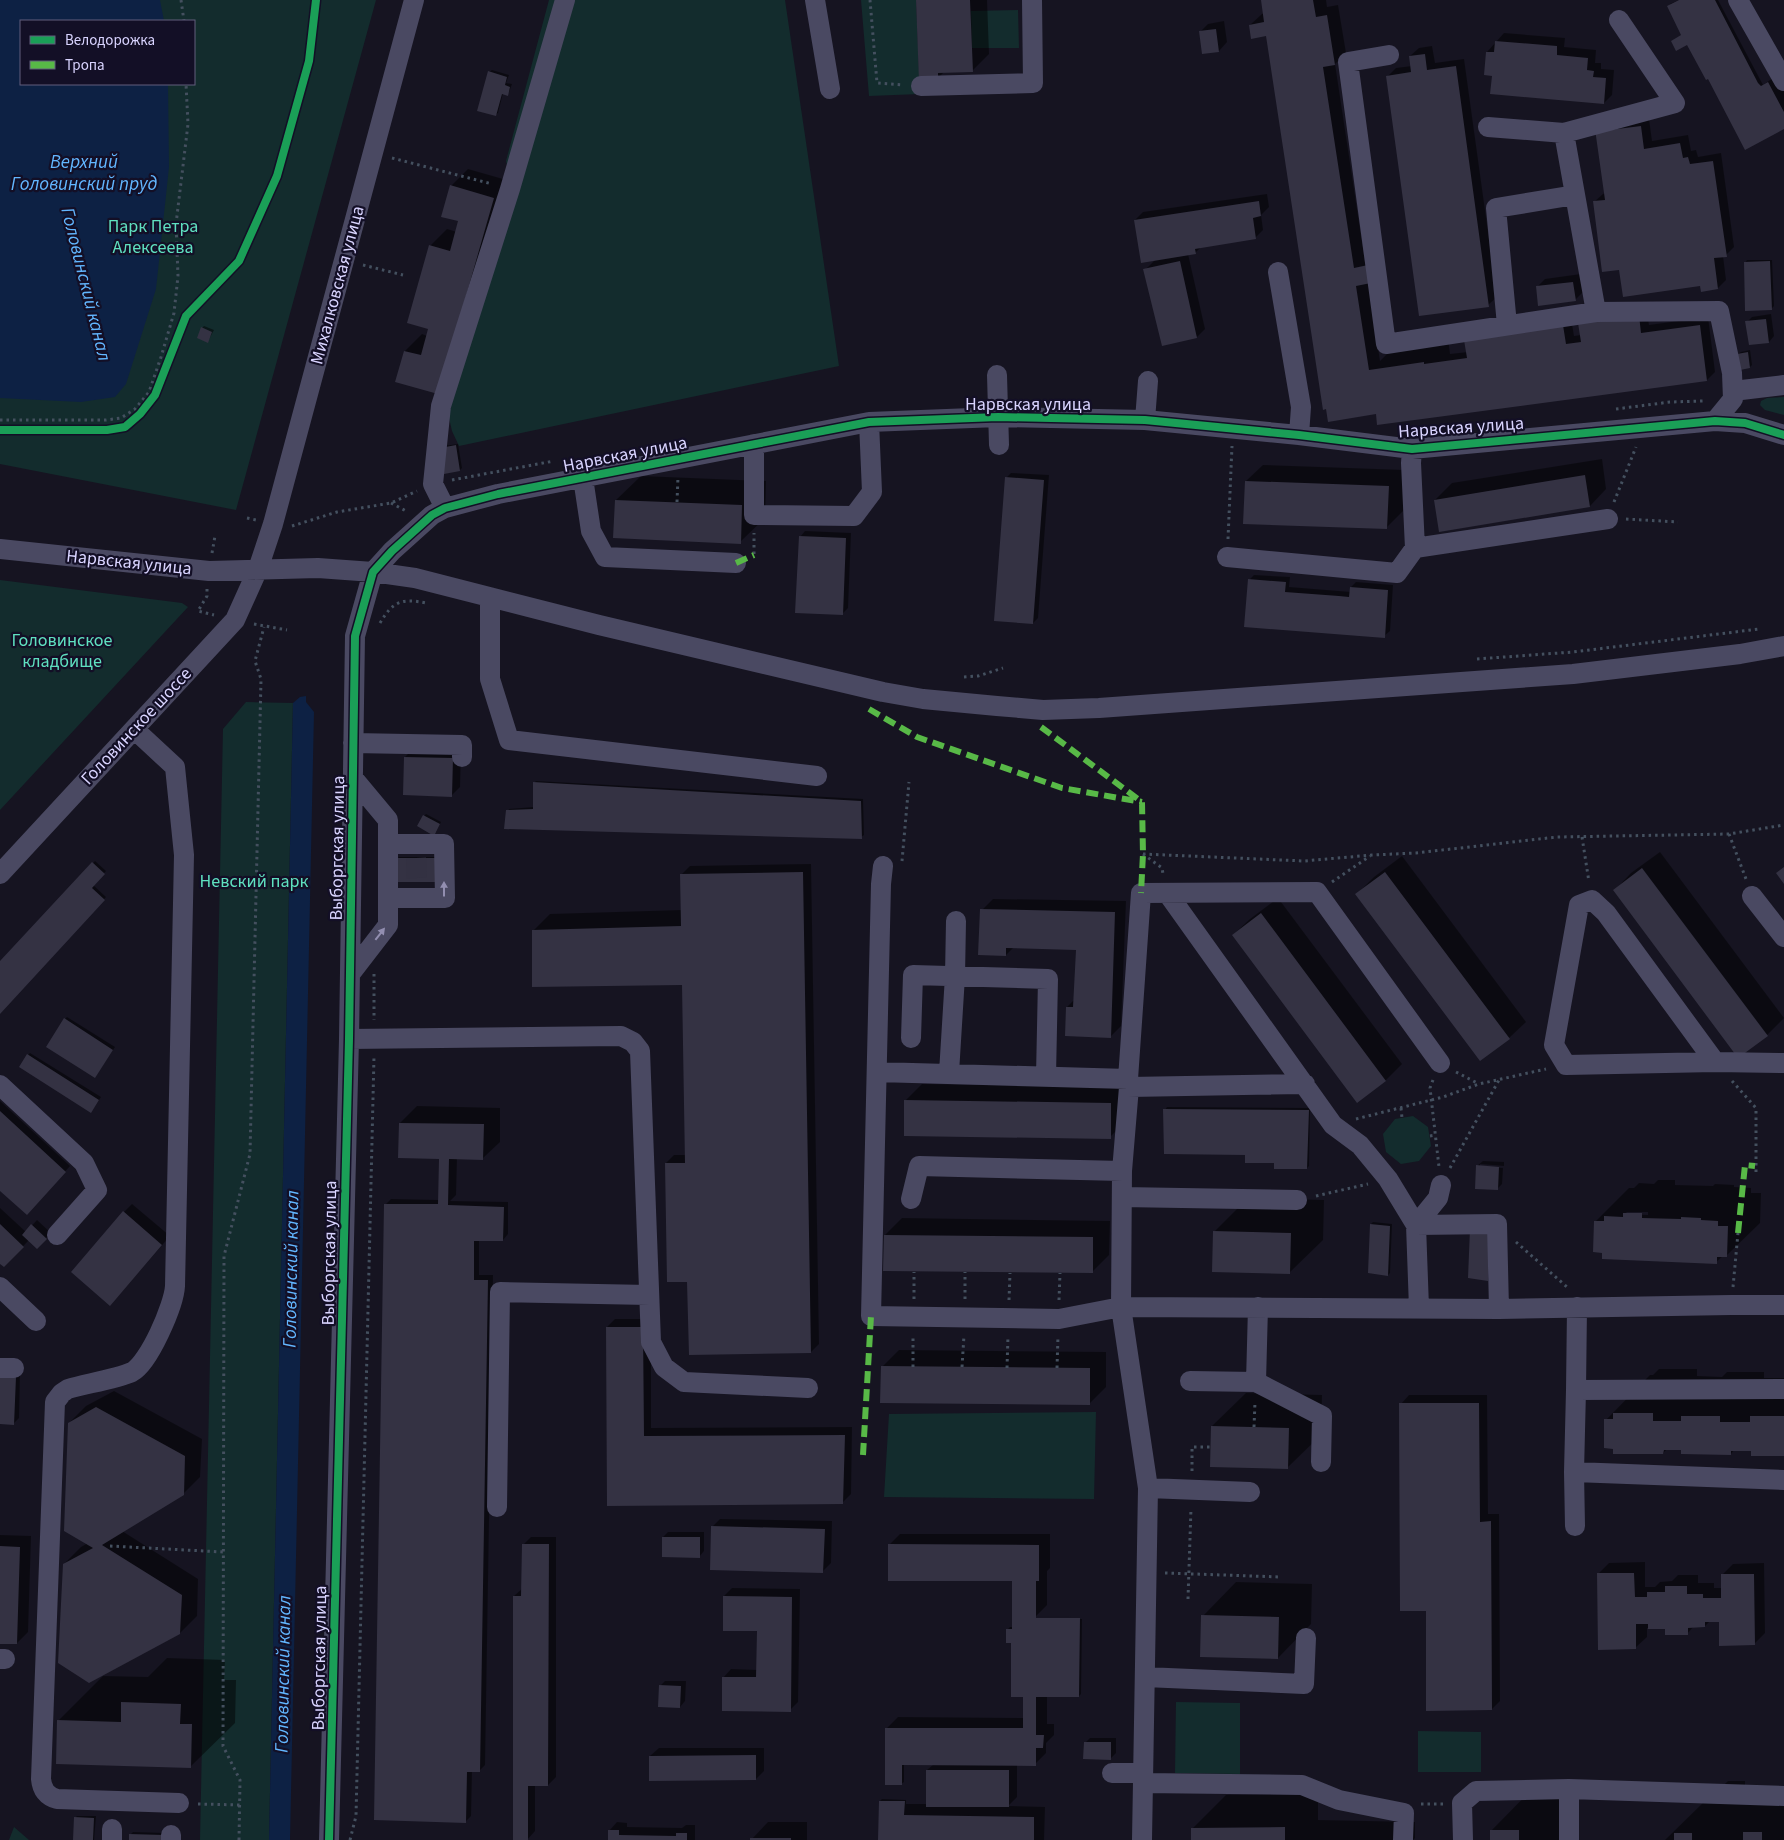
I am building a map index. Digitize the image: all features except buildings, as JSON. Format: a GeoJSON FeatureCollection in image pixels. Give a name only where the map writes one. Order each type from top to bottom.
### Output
{"type":"FeatureCollection","features":[{"type":"Feature","properties":{"kind":"street","name":"Михалковская улица"},"geometry":{"type":"LineString","coordinates":[[258,569],[273,524],[414,0]]}},
{"type":"Feature","properties":{"kind":"street"},"geometry":{"type":"LineString","coordinates":[[445,508],[433,484],[441,406],[510,189],[565,0]]}},
{"type":"Feature","properties":{"kind":"street"},"geometry":{"type":"LineString","coordinates":[[815,0],[830,89]]}},
{"type":"Feature","properties":{"kind":"street"},"geometry":{"type":"LineString","coordinates":[[921,86],[1032,83],[1032,0]]}},
{"type":"Feature","properties":{"kind":"street"},"geometry":{"type":"LineString","coordinates":[[1738,0],[1784,81]]}},
{"type":"Feature","properties":{"kind":"street"},"geometry":{"type":"LineString","coordinates":[[1488,127],[1564,133],[1675,103],[1618,20]]}},
{"type":"Feature","properties":{"kind":"street"},"geometry":{"type":"LineString","coordinates":[[1389,55],[1348,62],[1386,344],[1596,312],[1719,311],[1732,373],[1734,399],[1715,420]]}},
{"type":"Feature","properties":{"kind":"street"},"geometry":{"type":"LineString","coordinates":[[1564,133],[1596,312]]}},
{"type":"Feature","properties":{"kind":"street"},"geometry":{"type":"LineString","coordinates":[[1507,325],[1496,208],[1575,195]]}},
{"type":"Feature","properties":{"kind":"street"},"geometry":{"type":"LineString","coordinates":[[1278,272],[1301,407],[1299,435]]}},
{"type":"Feature","properties":{"kind":"street"},"geometry":{"type":"LineString","coordinates":[[997,376],[999,445]]}},
{"type":"Feature","properties":{"kind":"street"},"geometry":{"type":"LineString","coordinates":[[1145,420],[1148,381]]}},
{"type":"Feature","properties":{"kind":"street"},"geometry":{"type":"LineString","coordinates":[[1733,391],[1784,385]]}},
{"type":"Feature","properties":{"kind":"street","name":"Нарвская улица"},"geometry":{"type":"LineString","coordinates":[[372,572],[423,522],[445,508],[498,494],[869,422],[998,417],[1145,420],[1299,435],[1412,449],[1715,420],[1745,423],[1784,435]]}},
{"type":"Feature","properties":{"kind":"street"},"geometry":{"type":"LineString","coordinates":[[754,444],[754,515],[854,516],[872,492],[869,422]]}},
{"type":"Feature","properties":{"kind":"street"},"geometry":{"type":"LineString","coordinates":[[1227,558],[1397,573],[1415,548],[1412,449]]}},
{"type":"Feature","properties":{"kind":"street"},"geometry":{"type":"LineString","coordinates":[[583,478],[591,531],[605,556],[736,563]]}},
{"type":"Feature","properties":{"kind":"street"},"geometry":{"type":"LineString","coordinates":[[1415,548],[1608,519]]}},
{"type":"Feature","properties":{"kind":"street","name":"Нарвская улица"},"geometry":{"type":"LineString","coordinates":[[0,549],[209,571],[318,568],[372,572],[415,578],[599,625],[816,677],[923,699],[1043,710],[1099,708],[1573,674],[1740,654],[1784,646]]}},
{"type":"Feature","properties":{"kind":"street","name":"Головинское шоссе"},"geometry":{"type":"LineString","coordinates":[[0,874],[235,620],[258,569]]}},
{"type":"Feature","properties":{"kind":"street","name":"Выборгская улица"},"geometry":{"type":"LineString","coordinates":[[330,1840],[350,1039],[355,636],[372,572]]}},
{"type":"Feature","properties":{"kind":"street"},"geometry":{"type":"LineString","coordinates":[[490,596],[490,679],[509,740],[817,776]]}},
{"type":"Feature","properties":{"kind":"street"},"geometry":{"type":"LineString","coordinates":[[134,729],[176,767],[184,855],[175,1286],[170,1309],[148,1354],[140,1365],[131,1372],[68,1389],[55,1402],[41,1779],[45,1792],[52,1798],[57,1799],[178,1803]]}},
{"type":"Feature","properties":{"kind":"street"},"geometry":{"type":"LineString","coordinates":[[353,743],[462,745],[462,757]]}},
{"type":"Feature","properties":{"kind":"street"},"geometry":{"type":"LineString","coordinates":[[350,973],[388,925],[388,820],[353,778]]}},
{"type":"Feature","properties":{"kind":"street"},"geometry":{"type":"LineString","coordinates":[[388,844],[417,851],[444,844],[444,898],[417,890],[388,898]]}},
{"type":"Feature","properties":{"kind":"street"},"geometry":{"type":"LineString","coordinates":[[893,866],[877,1072],[870,1316],[1059,1319],[1121,1307],[1499,1309],[1576,1298],[1732,1305],[1784,1305]]}},
{"type":"Feature","properties":{"kind":"street"},"geometry":{"type":"LineString","coordinates":[[1142,1840],[1148,1488],[1121,1307],[1122,1171],[1141,893],[1317,892],[1440,1063]]}},
{"type":"Feature","properties":{"kind":"street"},"geometry":{"type":"LineString","coordinates":[[1168,894],[1333,1125],[1360,1145],[1388,1179],[1416,1225],[1419,1308]]}},
{"type":"Feature","properties":{"kind":"street"},"geometry":{"type":"LineString","coordinates":[[1752,896],[1784,937]]}},
{"type":"Feature","properties":{"kind":"street"},"geometry":{"type":"LineString","coordinates":[[1715,1062],[1606,913],[1592,900],[1580,905],[1554,1045],[1566,1065],[1715,1062],[1784,1063]]}},
{"type":"Feature","properties":{"kind":"street"},"geometry":{"type":"LineString","coordinates":[[949,1073],[955,976],[956,921]]}},
{"type":"Feature","properties":{"kind":"street"},"geometry":{"type":"LineString","coordinates":[[911,1038],[913,975],[1048,979],[1046,1076]]}},
{"type":"Feature","properties":{"kind":"street"},"geometry":{"type":"LineString","coordinates":[[350,1039],[621,1036],[634,1042],[640,1051],[651,1342],[664,1367],[684,1382],[808,1388]]}},
{"type":"Feature","properties":{"kind":"street"},"geometry":{"type":"LineString","coordinates":[[877,1072],[1046,1076],[1129,1083],[1305,1084]]}},
{"type":"Feature","properties":{"kind":"street"},"geometry":{"type":"LineString","coordinates":[[0,1085],[84,1162],[97,1190],[57,1235]]}},
{"type":"Feature","properties":{"kind":"street"},"geometry":{"type":"LineString","coordinates":[[911,1199],[918,1166],[1122,1171]]}},
{"type":"Feature","properties":{"kind":"street"},"geometry":{"type":"LineString","coordinates":[[1416,1225],[1438,1198],[1441,1185]]}},
{"type":"Feature","properties":{"kind":"street"},"geometry":{"type":"LineString","coordinates":[[1122,1197],[1297,1200]]}},
{"type":"Feature","properties":{"kind":"street"},"geometry":{"type":"LineString","coordinates":[[1416,1225],[1497,1224],[1499,1309]]}},
{"type":"Feature","properties":{"kind":"street"},"geometry":{"type":"LineString","coordinates":[[0,1287],[36,1321]]}},
{"type":"Feature","properties":{"kind":"street"},"geometry":{"type":"LineString","coordinates":[[497,1507],[500,1292],[649,1294]]}},
{"type":"Feature","properties":{"kind":"street"},"geometry":{"type":"LineString","coordinates":[[1575,1526],[1576,1298]]}},
{"type":"Feature","properties":{"kind":"street"},"geometry":{"type":"LineString","coordinates":[[1256,1382],[1258,1307]]}},
{"type":"Feature","properties":{"kind":"street"},"geometry":{"type":"LineString","coordinates":[[1190,1381],[1256,1382],[1322,1416],[1321,1462]]}},
{"type":"Feature","properties":{"kind":"street"},"geometry":{"type":"LineString","coordinates":[[1576,1390],[1784,1389]]}},
{"type":"Feature","properties":{"kind":"street"},"geometry":{"type":"LineString","coordinates":[[1574,1472],[1784,1480]]}},
{"type":"Feature","properties":{"kind":"street"},"geometry":{"type":"LineString","coordinates":[[1148,1488],[1250,1492]]}},
{"type":"Feature","properties":{"kind":"street"},"geometry":{"type":"LineString","coordinates":[[1145,1677],[1304,1684],[1306,1638]]}},
{"type":"Feature","properties":{"kind":"street"},"geometry":{"type":"LineString","coordinates":[[1112,1773],[1143,1778],[1302,1785],[1339,1800],[1404,1813],[1403,1840]]}},
{"type":"Feature","properties":{"kind":"street"},"geometry":{"type":"LineString","coordinates":[[1463,1840],[1462,1803],[1476,1792],[1569,1790],[1784,1796]]}},
{"type":"Feature","properties":{"kind":"street"},"geometry":{"type":"LineString","coordinates":[[1569,1790],[1569,1840]]}},
{"type":"Feature","properties":{"kind":"path"},"geometry":{"type":"LineString","coordinates":[[181,0],[184,20]]}},
{"type":"Feature","properties":{"kind":"path"},"geometry":{"type":"LineString","coordinates":[[870,0],[877,83],[921,86]]}},
{"type":"Feature","properties":{"kind":"path"},"geometry":{"type":"LineString","coordinates":[[0,420],[97,420],[121,418],[136,409],[149,392],[174,313],[178,276],[176,224],[188,124],[186,85]]}},
{"type":"Feature","properties":{"kind":"path"},"geometry":{"type":"LineString","coordinates":[[391,158],[510,189]]}},
{"type":"Feature","properties":{"kind":"path"},"geometry":{"type":"LineString","coordinates":[[362,265],[402,275]]}},
{"type":"Feature","properties":{"kind":"path"},"geometry":{"type":"LineString","coordinates":[[130,423],[140,414],[155,394],[172,351]]}},
{"type":"Feature","properties":{"kind":"path"},"geometry":{"type":"LineString","coordinates":[[1227,558],[1232,441]]}},
{"type":"Feature","properties":{"kind":"path"},"geometry":{"type":"LineString","coordinates":[[1638,442],[1608,519],[1678,522]]}},
{"type":"Feature","properties":{"kind":"path"},"geometry":{"type":"LineString","coordinates":[[677,502],[678,476]]}},
{"type":"Feature","properties":{"kind":"path"},"geometry":{"type":"LineString","coordinates":[[215,536],[206,596],[198,611],[264,627],[287,630]]}},
{"type":"Feature","properties":{"kind":"path"},"geometry":{"type":"LineString","coordinates":[[239,1840],[240,1780],[223,1746],[224,1256],[250,1154],[261,679],[255,661],[264,627]]}},
{"type":"Feature","properties":{"kind":"path"},"geometry":{"type":"LineString","coordinates":[[1475,660],[1572,652],[1766,628]]}},
{"type":"Feature","properties":{"kind":"path"},"geometry":{"type":"LineString","coordinates":[[964,677],[978,676],[1003,668]]}},
{"type":"Feature","properties":{"kind":"path"},"geometry":{"type":"LineString","coordinates":[[893,866],[906,827],[909,782]]}},
{"type":"Feature","properties":{"kind":"path"},"geometry":{"type":"LineString","coordinates":[[1143,854],[1304,862],[1372,855],[1416,853],[1557,837],[1729,834],[1784,825]]}},
{"type":"Feature","properties":{"kind":"path"},"geometry":{"type":"LineString","coordinates":[[1729,834],[1752,896]]}},
{"type":"Feature","properties":{"kind":"path"},"geometry":{"type":"LineString","coordinates":[[1582,837],[1592,900]]}},
{"type":"Feature","properties":{"kind":"path"},"geometry":{"type":"LineString","coordinates":[[1317,892],[1372,855]]}},
{"type":"Feature","properties":{"kind":"path"},"geometry":{"type":"LineString","coordinates":[[350,1840],[356,1816],[374,1040]]}},
{"type":"Feature","properties":{"kind":"path"},"geometry":{"type":"LineString","coordinates":[[1715,1062],[1756,1108],[1756,1172]]}},
{"type":"Feature","properties":{"kind":"path"},"geometry":{"type":"LineString","coordinates":[[1333,1125],[1443,1097],[1500,1079],[1566,1065]]}},
{"type":"Feature","properties":{"kind":"path"},"geometry":{"type":"LineString","coordinates":[[1452,1166],[1500,1079]]}},
{"type":"Feature","properties":{"kind":"path"},"geometry":{"type":"LineString","coordinates":[[1430,1088],[1441,1185]]}},
{"type":"Feature","properties":{"kind":"path"},"geometry":{"type":"LineString","coordinates":[[1401,1108],[1402,1118]]}},
{"type":"Feature","properties":{"kind":"path"},"geometry":{"type":"LineString","coordinates":[[1430,1136],[1436,1135]]}},
{"type":"Feature","properties":{"kind":"path"},"geometry":{"type":"LineString","coordinates":[[1297,1200],[1388,1179]]}},
{"type":"Feature","properties":{"kind":"path"},"geometry":{"type":"LineString","coordinates":[[1497,1224],[1576,1298]]}},
{"type":"Feature","properties":{"kind":"path"},"geometry":{"type":"LineString","coordinates":[[1732,1305],[1738,1233]]}},
{"type":"Feature","properties":{"kind":"path"},"geometry":{"type":"LineString","coordinates":[[1188,1599],[1192,1447],[1211,1447]]}},
{"type":"Feature","properties":{"kind":"path"},"geometry":{"type":"LineString","coordinates":[[110,1546],[223,1552]]}},
{"type":"Feature","properties":{"kind":"path"},"geometry":{"type":"LineString","coordinates":[[1147,1573],[1281,1577]]}},
{"type":"Feature","properties":{"kind":"path"},"geometry":{"type":"LineString","coordinates":[[178,1803],[240,1805]]}},
{"type":"Feature","properties":{"kind":"path"},"geometry":{"type":"LineString","coordinates":[[1404,1813],[1406,1804],[1462,1803]]}},
{"type":"Feature","properties":{"kind":"green space","name":"Парк Петра Алексеева"},"geometry":{"type":"Polygon","coordinates":[[[0,0],[376,0],[236,510],[0,464],[0,0]]]}},
{"type":"Feature","properties":{"kind":"green space"},"geometry":{"type":"Polygon","coordinates":[[[549,0],[785,0],[839,366],[459,446],[452,431],[447,409],[512,186],[506,161],[549,0]]]}},
{"type":"Feature","properties":{"kind":"green space"},"geometry":{"type":"Polygon","coordinates":[[[861,0],[916,0],[920,94],[869,96],[861,0]]]}},
{"type":"Feature","properties":{"kind":"green space"},"geometry":{"type":"Polygon","coordinates":[[[1018,10],[1019,48],[972,48],[971,11],[1018,10]]]}},
{"type":"Feature","properties":{"kind":"green space"},"geometry":{"type":"Polygon","coordinates":[[[1784,397],[1784,415],[1765,410],[1760,405],[1761,401],[1767,398],[1784,397]]]}},
{"type":"Feature","properties":{"kind":"green space","name":"Головинское кладбище"},"geometry":{"type":"Polygon","coordinates":[[[0,580],[182,603],[188,607],[0,810],[0,580]]]}},
{"type":"Feature","properties":{"kind":"green space","name":"Невский парк"},"geometry":{"type":"Polygon","coordinates":[[[246,702],[293,703],[269,1840],[200,1840],[223,729],[246,702]]]}},
{"type":"Feature","properties":{"kind":"green space"},"geometry":{"type":"Polygon","coordinates":[[[1413,1116],[1428,1127],[1431,1146],[1419,1161],[1401,1164],[1386,1152],[1383,1134],[1395,1119],[1413,1116]]]}},
{"type":"Feature","properties":{"kind":"green space"},"geometry":{"type":"Polygon","coordinates":[[[1096,1412],[1094,1499],[884,1497],[889,1414],[1096,1412]]]}},
{"type":"Feature","properties":{"kind":"green space"},"geometry":{"type":"Polygon","coordinates":[[[1176,1702],[1240,1703],[1240,1774],[1175,1773],[1176,1702]]]}},
{"type":"Feature","properties":{"kind":"green space"},"geometry":{"type":"Polygon","coordinates":[[[1418,1731],[1481,1732],[1481,1772],[1418,1772],[1418,1731]]]}},
{"type":"Feature","properties":{"kind":"green space"},"geometry":{"type":"Polygon","coordinates":[[[14,1827],[29,1840],[9,1840],[14,1827]]]}},
{"type":"Feature","properties":{"kind":"water","name":"Верхний Головинский пруд"},"geometry":{"type":"Polygon","coordinates":[[[0,0],[160,0],[164,20],[20,20],[20,85],[168,85],[169,167],[156,289],[126,384],[115,397],[81,402],[0,398],[0,0]]]}},
{"type":"Feature","properties":{"kind":"water","name":"Головинский канал"},"geometry":{"type":"Polygon","coordinates":[[[306,696],[306,702],[314,712],[290,1840],[269,1840],[293,703],[300,697],[306,696]]]}},
{"type":"Feature","properties":{"kind":"tunnel"},"geometry":{"type":"LineString","coordinates":[[416,858],[417,882]]}},
{"type":"Feature","properties":{"kind":"marked path"},"geometry":{"type":"LineString","coordinates":[[736,563],[754,555]]}},
{"type":"Feature","properties":{"kind":"marked path"},"geometry":{"type":"LineString","coordinates":[[869,709],[917,737],[1062,788],[1142,802]]}},
{"type":"Feature","properties":{"kind":"marked path"},"geometry":{"type":"LineString","coordinates":[[1041,727],[1142,802],[1143,854],[1141,893]]}},
{"type":"Feature","properties":{"kind":"marked path"},"geometry":{"type":"LineString","coordinates":[[1738,1233],[1745,1165],[1755,1166]]}},
{"type":"Feature","properties":{"kind":"marked path"},"geometry":{"type":"LineString","coordinates":[[863,1455],[871,1316]]}},
{"type":"Feature","properties":{"kind":"cycle path"},"geometry":{"type":"LineString","coordinates":[[0,430],[107,430],[125,427],[140,414],[155,395],[186,316],[239,261],[277,176],[309,61],[316,0]]}},
{"type":"Feature","properties":{"kind":"cycle path"},"geometry":{"type":"LineString","coordinates":[[329,1840],[349,1039],[355,636],[373,572],[392,551],[432,515],[445,508],[498,494],[869,422],[998,417],[1145,420],[1299,435],[1412,449],[1715,421],[1745,423],[1784,435]]}}]}
